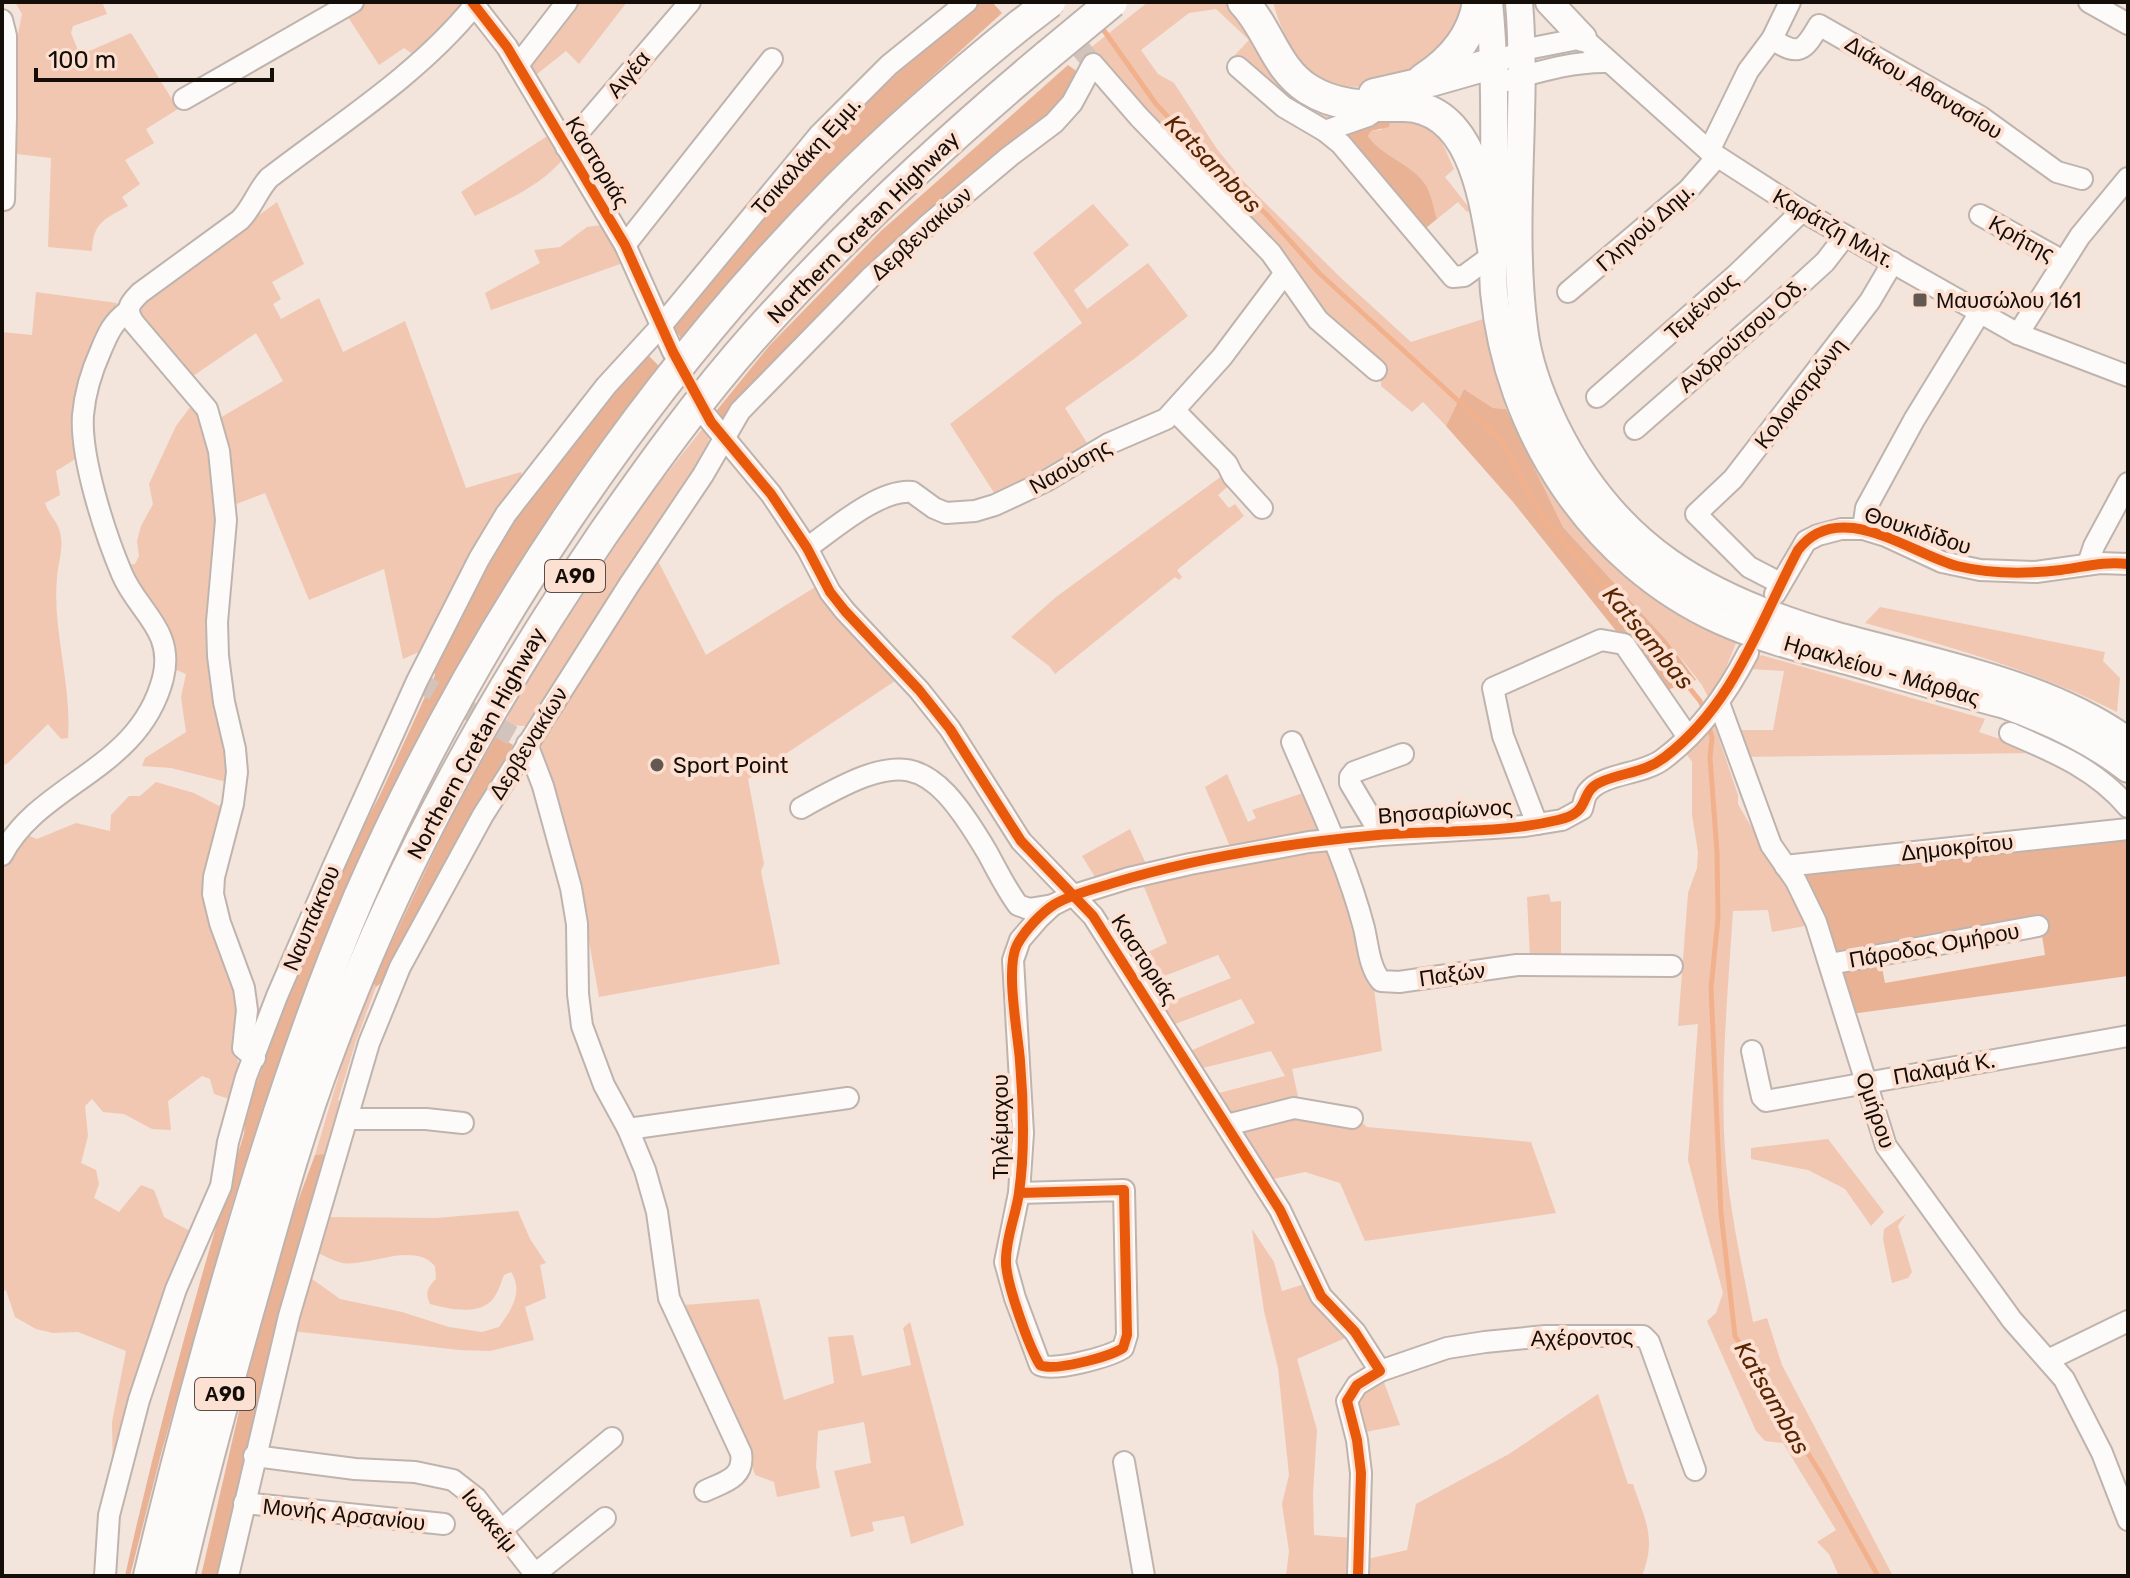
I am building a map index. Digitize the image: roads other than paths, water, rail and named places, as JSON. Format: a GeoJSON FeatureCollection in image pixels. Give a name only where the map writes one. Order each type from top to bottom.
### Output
{"type":"FeatureCollection","features":[{"type":"Feature","properties":{"kind":"highway","name":"Northern Cretan Highway"},"geometry":{"type":"LineString","coordinates":[[149,1576],[211,1337],[294,1064],[364,888],[463,689],[581,499],[626,436],[700,343],[834,191],[928,102],[1050,2]]}},
{"type":"Feature","properties":{"kind":"highway","name":"Northern Cretan Highway"},"geometry":{"type":"LineString","coordinates":[[179,1576],[205,1461],[277,1213],[329,1051],[381,925],[434,811],[493,704],[552,609],[632,491],[754,337],[820,265],[911,174],[1112,2]]}},
{"type":"Feature","properties":{"kind":"highway"},"geometry":{"type":"LineString","coordinates":[[1243,2],[1253,14],[1274,54],[1298,82],[1334,101],[1396,100],[1504,75]]}},
{"type":"Feature","properties":{"kind":"highway"},"geometry":{"type":"LineString","coordinates":[[1264,2],[1287,54],[1303,73],[1337,91],[1396,100],[1435,114],[1464,145],[1480,183],[1494,254]]}},
{"type":"Feature","properties":{"kind":"highway"},"geometry":{"type":"LineString","coordinates":[[1396,100],[1433,73],[1457,50],[1472,26],[1478,2]]}},
{"type":"Feature","properties":{"kind":"main road"},"geometry":{"type":"LineString","coordinates":[[1489,2],[1504,75]]}},
{"type":"Feature","properties":{"kind":"main road","name":"Ηρακλείου - Μάρθας"},"geometry":{"type":"LineString","coordinates":[[1519,2],[1522,50],[1504,75],[1494,291],[1510,379],[1530,429],[1553,472],[1581,510],[1607,541],[1641,571],[1694,607],[1739,628],[2022,711],[2077,736],[2128,769]]}},
{"type":"Feature","properties":{"kind":"main road"},"geometry":{"type":"LineString","coordinates":[[1549,2],[1583,38]]}},
{"type":"Feature","properties":{"kind":"main road","name":"Ηρακλείου - Μάρθας"},"geometry":{"type":"LineString","coordinates":[[1504,75],[1519,242],[1520,288],[1528,352],[1541,393],[1568,451],[1585,479],[1618,519],[1680,570],[1743,605],[1791,622],[2037,693],[2081,712],[2128,741]]}},
{"type":"Feature","properties":{"kind":"street"},"geometry":{"type":"LineString","coordinates":[[184,99],[353,2]]}},
{"type":"Feature","properties":{"kind":"street"},"geometry":{"type":"LineString","coordinates":[[518,65],[567,2]]}},
{"type":"Feature","properties":{"kind":"street","name":"Αιγέα"},"geometry":{"type":"LineString","coordinates":[[566,147],[690,2]]}},
{"type":"Feature","properties":{"kind":"street","name":"Τσικαλάκη Εμμ."},"geometry":{"type":"LineString","coordinates":[[661,326],[820,134],[889,65],[967,2]]}},
{"type":"Feature","properties":{"kind":"street","name":"Γληνού Δημ."},"geometry":{"type":"LineString","coordinates":[[1568,292],[1694,185],[1713,154],[1748,71],[1772,39],[1790,2]]}},
{"type":"Feature","properties":{"kind":"street"},"geometry":{"type":"LineString","coordinates":[[2,855],[24,824],[115,754],[135,734],[164,675],[161,635],[123,576],[98,499],[84,437],[85,403],[92,372],[111,327],[128,311],[131,301],[140,293],[240,220],[269,178],[433,50],[473,4]]}},
{"type":"Feature","properties":{"kind":"street","name":"Καστοριάς"},"geometry":{"type":"LineString","coordinates":[[473,4],[518,65],[625,245],[673,352]]}},
{"type":"Feature","properties":{"kind":"street"},"geometry":{"type":"LineString","coordinates":[[2103,5],[2128,24]]}},
{"type":"Feature","properties":{"kind":"street"},"geometry":{"type":"LineString","coordinates":[[2,20],[6,36],[4,200]]}},
{"type":"Feature","properties":{"kind":"street","name":"Διάκου Αθανασίου"},"geometry":{"type":"LineString","coordinates":[[1772,39],[1788,49],[1798,50],[1809,44],[1819,25],[1981,117],[2050,168],[2082,179]]}},
{"type":"Feature","properties":{"kind":"street"},"geometry":{"type":"LineString","coordinates":[[1522,50],[1583,38]]}},
{"type":"Feature","properties":{"kind":"street","name":"Καράτζη Μιλτ."},"geometry":{"type":"LineString","coordinates":[[1583,38],[1713,154],[1802,211],[2018,334],[2128,376]]}},
{"type":"Feature","properties":{"kind":"street","name":"Καστοριάς"},"geometry":{"type":"LineString","coordinates":[[625,245],[772,59]]}},
{"type":"Feature","properties":{"kind":"street"},"geometry":{"type":"LineString","coordinates":[[1504,75],[1587,62],[1608,62]]}},
{"type":"Feature","properties":{"kind":"street","name":"Δερβενακίων"},"geometry":{"type":"LineString","coordinates":[[228,1576],[289,1316],[369,1043],[400,967],[483,815],[703,475],[740,411],[870,278],[929,224],[1060,118],[1072,103],[1093,64],[1139,117],[1271,253],[1285,273]]}},
{"type":"Feature","properties":{"kind":"street"},"geometry":{"type":"LineString","coordinates":[[1238,67],[1284,107],[1341,144],[1453,277],[1464,276],[1494,254]]}},
{"type":"Feature","properties":{"kind":"street"},"geometry":{"type":"LineString","coordinates":[[1325,131],[1368,116],[1396,100]]}},
{"type":"Feature","properties":{"kind":"street"},"geometry":{"type":"LineString","coordinates":[[2018,334],[2063,261],[2128,178]]}},
{"type":"Feature","properties":{"kind":"street","name":"Τεμένους"},"geometry":{"type":"LineString","coordinates":[[1597,397],[1737,274],[1802,211]]}},
{"type":"Feature","properties":{"kind":"street","name":"Κρήτης"},"geometry":{"type":"LineString","coordinates":[[1980,215],[2063,261]]}},
{"type":"Feature","properties":{"kind":"street","name":"Ανδρούτσου Οδ."},"geometry":{"type":"LineString","coordinates":[[1635,429],[1825,262],[1845,236]]}},
{"type":"Feature","properties":{"kind":"street","name":"Κολοκοτρώνη"},"geometry":{"type":"LineString","coordinates":[[1696,514],[1733,479],[1798,396],[1870,301],[1893,262]]}},
{"type":"Feature","properties":{"kind":"street"},"geometry":{"type":"LineString","coordinates":[[1285,273],[1318,320],[1376,370]]}},
{"type":"Feature","properties":{"kind":"street","name":"Ναούσης"},"geometry":{"type":"LineString","coordinates":[[807,548],[855,514],[889,495],[912,492],[946,513],[975,511],[995,505],[1059,475],[1108,444],[1161,422],[1175,411],[1222,357],[1285,273]]}},
{"type":"Feature","properties":{"kind":"street"},"geometry":{"type":"LineString","coordinates":[[128,311],[143,335],[207,409],[219,451],[226,520],[217,622],[218,656],[237,772],[213,894],[246,995],[243,1048],[255,1058]]}},
{"type":"Feature","properties":{"kind":"street"},"geometry":{"type":"LineString","coordinates":[[1863,529],[1866,508],[1914,420],[1979,314]]}},
{"type":"Feature","properties":{"kind":"street","name":"Ναυπάκτου"},"geometry":{"type":"LineString","coordinates":[[105,1576],[109,1515],[143,1384],[186,1262],[221,1186],[234,1118],[277,996],[333,867],[417,681],[479,559],[506,514],[606,386],[661,326]]}},
{"type":"Feature","properties":{"kind":"street"},"geometry":{"type":"LineString","coordinates":[[1175,411],[1227,464],[1233,476],[1262,508]]}},
{"type":"Feature","properties":{"kind":"street","name":"Καστοριάς"},"geometry":{"type":"LineString","coordinates":[[707,417],[762,482],[807,548],[830,592],[950,729],[1021,841],[1075,895],[1106,935],[1288,1224],[1321,1296],[1355,1332],[1380,1371]]}},
{"type":"Feature","properties":{"kind":"street"},"geometry":{"type":"LineString","coordinates":[[2088,564],[2094,546],[2128,483]]}},
{"type":"Feature","properties":{"kind":"street","name":"Θουκιδίδου"},"geometry":{"type":"LineString","coordinates":[[1696,514],[1749,567],[1778,588],[1798,550],[1811,537],[1833,530],[1863,529],[1935,559],[1966,568],[2036,572],[2107,562],[2128,564]]}},
{"type":"Feature","properties":{"kind":"street"},"geometry":{"type":"LineString","coordinates":[[1537,824],[1503,736],[1492,691],[1496,686],[1601,640],[1610,640],[1624,644],[1691,734]]}},
{"type":"Feature","properties":{"kind":"street","name":"Βησσαρίωνος"},"geometry":{"type":"LineString","coordinates":[[1075,895],[1167,868],[1285,846],[1562,820],[1582,809],[1589,791],[1600,782],[1649,768],[1691,734],[1716,707],[1748,653]]}},
{"type":"Feature","properties":{"kind":"street","name":"Ομήρου"},"geometry":{"type":"LineString","coordinates":[[1716,707],[1771,845],[1796,881],[1812,912],[1882,1136],[1897,1165],[2012,1320],[2064,1379],[2102,1453],[2128,1520]]}},
{"type":"Feature","properties":{"kind":"street"},"geometry":{"type":"LineString","coordinates":[[2010,733],[2073,761],[2102,779],[2128,807]]}},
{"type":"Feature","properties":{"kind":"street"},"geometry":{"type":"LineString","coordinates":[[1292,742],[1334,840]]}},
{"type":"Feature","properties":{"kind":"street"},"geometry":{"type":"LineString","coordinates":[[527,744],[543,786],[571,888],[577,924],[578,994],[582,1026],[604,1085],[628,1129],[645,1170],[657,1212],[669,1298],[741,1453],[738,1475],[705,1491]]}},
{"type":"Feature","properties":{"kind":"street"},"geometry":{"type":"LineString","coordinates":[[1381,835],[1350,783],[1350,777],[1354,772],[1403,754]]}},
{"type":"Feature","properties":{"kind":"street","name":"Τηλέμαχου"},"geometry":{"type":"LineString","coordinates":[[801,808],[844,784],[876,772],[904,770],[923,773],[947,793],[977,835],[1018,905],[1032,909],[1053,905],[1075,895]]}},
{"type":"Feature","properties":{"kind":"street","name":"Δημοκρίτου"},"geometry":{"type":"LineString","coordinates":[[1785,866],[2128,829]]}},
{"type":"Feature","properties":{"kind":"street","name":"Παξών"},"geometry":{"type":"LineString","coordinates":[[1334,840],[1357,901],[1374,969],[1385,982],[1517,965],[1672,966]]}},
{"type":"Feature","properties":{"kind":"street","name":"Τηλέμαχου"},"geometry":{"type":"LineString","coordinates":[[1019,1193],[1124,1190],[1126,1345],[1117,1352],[1046,1368],[1038,1362],[1006,1270],[1006,1253],[1019,1193],[1023,1114],[1013,960],[1015,948],[1026,931],[1053,905]]}},
{"type":"Feature","properties":{"kind":"street","name":"Πάροδος Ομήρου"},"geometry":{"type":"LineString","coordinates":[[1830,964],[2038,926]]}},
{"type":"Feature","properties":{"kind":"street","name":"Παλαμά Κ."},"geometry":{"type":"LineString","coordinates":[[1752,1051],[1763,1100],[2128,1036]]}},
{"type":"Feature","properties":{"kind":"street"},"geometry":{"type":"LineString","coordinates":[[628,1129],[848,1098]]}},
{"type":"Feature","properties":{"kind":"street"},"geometry":{"type":"LineString","coordinates":[[1227,1125],[1294,1108],[1352,1118]]}},
{"type":"Feature","properties":{"kind":"street"},"geometry":{"type":"LineString","coordinates":[[347,1119],[426,1119],[463,1123]]}},
{"type":"Feature","properties":{"kind":"street"},"geometry":{"type":"LineString","coordinates":[[2048,1360],[2128,1321]]}},
{"type":"Feature","properties":{"kind":"street","name":"Αχέροντος"},"geometry":{"type":"LineString","coordinates":[[1380,1371],[1447,1348],[1485,1342],[1546,1336],[1643,1336],[1649,1342],[1695,1470]]}},
{"type":"Feature","properties":{"kind":"street"},"geometry":{"type":"LineString","coordinates":[[1358,1576],[1361,1473],[1347,1401],[1357,1385],[1380,1371]]}},
{"type":"Feature","properties":{"kind":"street"},"geometry":{"type":"LineString","coordinates":[[500,1531],[612,1438]]}},
{"type":"Feature","properties":{"kind":"street","name":"Ιωακείμ"},"geometry":{"type":"LineString","coordinates":[[254,1456],[355,1469],[415,1472],[453,1480],[476,1498],[535,1574],[605,1518]]}},
{"type":"Feature","properties":{"kind":"street"},"geometry":{"type":"LineString","coordinates":[[1124,1462],[1144,1576]]}},
{"type":"Feature","properties":{"kind":"street","name":"Μονής Αρσανίου"},"geometry":{"type":"LineString","coordinates":[[244,1503],[444,1524]]}},
{"type":"Feature","properties":{"kind":"waterway","name":"Katsambas"},"geometry":{"type":"LineString","coordinates":[[1100,25],[1156,104],[1206,158],[1266,214],[1319,273],[1502,441],[1544,521],[1628,612],[1704,709]]}},
{"type":"Feature","properties":{"kind":"waterway","name":"Katsambas"},"geometry":{"type":"LineString","coordinates":[[1708,723],[1712,738],[1710,757],[1718,918],[1711,988],[1721,1213],[1735,1336],[1822,1476],[1878,1576]]}},
{"type":"Feature","properties":{"kind":"tunnel"},"geometry":{"type":"LineString","coordinates":[[1043,2],[1093,64]]}},
{"type":"Feature","properties":{"kind":"tunnel"},"geometry":{"type":"LineString","coordinates":[[417,681],[527,744]]}},
{"type":"Feature","properties":{"kind":"place","name":"Μαυσώλου 161"},"geometry":{"type":"Point","coordinates":[1920,300]}},
{"type":"Feature","properties":{"kind":"place","name":"Sport Point"},"geometry":{"type":"Point","coordinates":[657,765]}}]}
